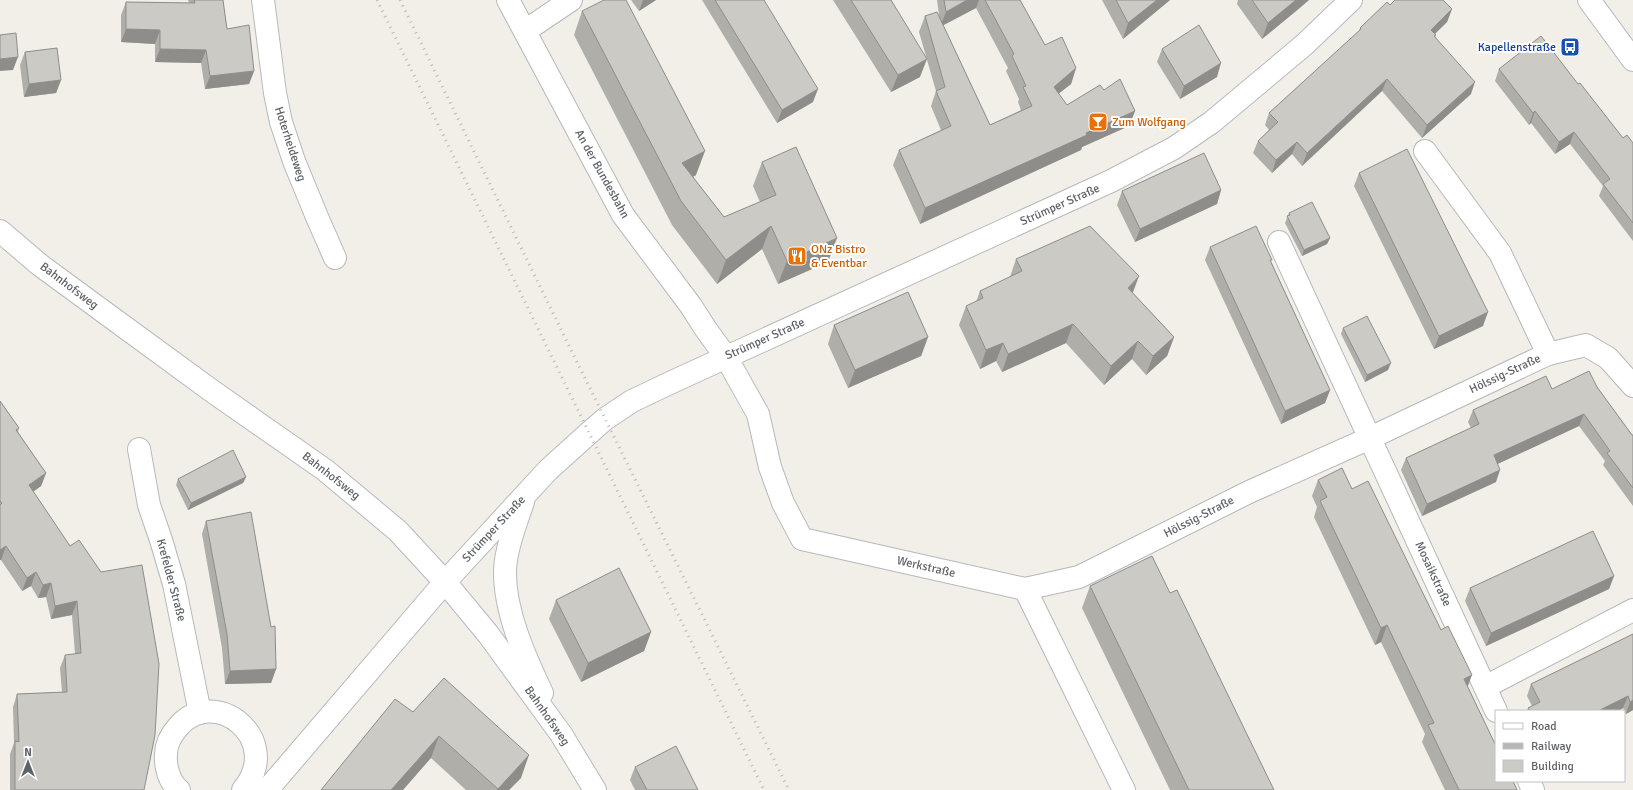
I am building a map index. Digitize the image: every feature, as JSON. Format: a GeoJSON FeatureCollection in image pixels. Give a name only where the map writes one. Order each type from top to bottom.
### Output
{"type":"FeatureCollection","features":[{"type":"Feature","properties":{"kind":"street","name":"Hoterheideweg"},"geometry":{"type":"LineString","coordinates":[[263,0],[275,93],[281,122],[294,161],[335,258]]}},
{"type":"Feature","properties":{"kind":"street","name":"An der Bundesbahn"},"geometry":{"type":"LineString","coordinates":[[508,0],[623,215],[691,306],[704,328],[726,357]]}},
{"type":"Feature","properties":{"kind":"street"},"geometry":{"type":"LineString","coordinates":[[525,31],[571,0]]}},
{"type":"Feature","properties":{"kind":"street","name":"Strümper Straße"},"geometry":{"type":"LineString","coordinates":[[267,790],[445,582],[548,470],[605,420],[632,401],[1112,181],[1174,148],[1218,117],[1304,45],[1351,0]]}},
{"type":"Feature","properties":{"kind":"street"},"geometry":{"type":"LineString","coordinates":[[1596,1],[1633,60]]}},
{"type":"Feature","properties":{"kind":"street"},"geometry":{"type":"LineString","coordinates":[[1425,151],[1500,253],[1548,354]]}},
{"type":"Feature","properties":{"kind":"street","name":"Bahnhofsweg"},"geometry":{"type":"LineString","coordinates":[[0,231],[40,265],[212,391],[325,470],[398,531],[445,582],[488,634],[561,734],[595,790]]}},
{"type":"Feature","properties":{"kind":"street"},"geometry":{"type":"LineString","coordinates":[[1279,242],[1370,438]]}},
{"type":"Feature","properties":{"kind":"street","name":"Hölssig-Straße"},"geometry":{"type":"LineString","coordinates":[[1025,589],[1079,577],[1223,504],[1370,438],[1548,354],[1586,345],[1608,358],[1633,386]]}},
{"type":"Feature","properties":{"kind":"street","name":"Werkstraße"},"geometry":{"type":"LineString","coordinates":[[726,357],[758,414],[770,467],[783,503],[802,539],[1025,589]]}},
{"type":"Feature","properties":{"kind":"street","name":"Mosaikstraße"},"geometry":{"type":"LineString","coordinates":[[1370,438],[1496,710]]}},
{"type":"Feature","properties":{"kind":"street","name":"Krefelder Straße"},"geometry":{"type":"LineString","coordinates":[[139,449],[149,505],[176,591],[200,713]]}},
{"type":"Feature","properties":{"kind":"street"},"geometry":{"type":"LineString","coordinates":[[526,495],[511,538],[505,570],[509,609],[532,671],[561,734]]}},
{"type":"Feature","properties":{"kind":"street"},"geometry":{"type":"LineString","coordinates":[[1025,589],[1124,790]]}},
{"type":"Feature","properties":{"kind":"street"},"geometry":{"type":"LineString","coordinates":[[1485,688],[1633,610]]}},
{"type":"Feature","properties":{"kind":"street"},"geometry":{"type":"LineString","coordinates":[[177,789],[169,776],[165,762],[166,748],[172,734],[181,723],[189,717],[200,713],[221,713],[234,718],[246,728],[253,740],[257,754],[256,768],[250,781],[243,790]]}},
{"type":"Feature","properties":{"kind":"building"},"geometry":{"type":"Polygon","coordinates":[[[194,0],[223,0],[227,29],[249,25],[254,71],[210,76],[206,50],[160,49],[160,30],[126,29],[126,2],[195,3],[194,0]]]}},
{"type":"Feature","properties":{"kind":"building"},"geometry":{"type":"Polygon","coordinates":[[[604,0],[626,0],[705,151],[682,163],[724,217],[776,195],[762,162],[796,147],[837,238],[787,261],[771,226],[726,260],[681,201],[582,11],[604,0]]]}},
{"type":"Feature","properties":{"kind":"building"},"geometry":{"type":"Polygon","coordinates":[[[715,0],[764,0],[818,89],[782,110],[715,0]]]}},
{"type":"Feature","properties":{"kind":"building"},"geometry":{"type":"Polygon","coordinates":[[[851,0],[891,0],[927,59],[898,75],[851,0]]]}},
{"type":"Feature","properties":{"kind":"building"},"geometry":{"type":"Polygon","coordinates":[[[944,0],[967,0],[946,12],[944,0]]]}},
{"type":"Feature","properties":{"kind":"building"},"geometry":{"type":"Polygon","coordinates":[[[985,0],[1020,0],[1045,45],[1062,37],[1076,68],[1054,87],[1067,105],[1100,85],[1104,90],[1120,79],[1135,111],[1086,133],[1087,135],[925,208],[899,150],[951,126],[936,91],[945,87],[925,16],[937,12],[990,125],[1032,106],[1023,87],[1026,86],[1012,56],[1014,54],[985,0]]]}},
{"type":"Feature","properties":{"kind":"building"},"geometry":{"type":"Polygon","coordinates":[[[1116,0],[1157,0],[1128,23],[1116,0]]]}},
{"type":"Feature","properties":{"kind":"building"},"geometry":{"type":"Polygon","coordinates":[[[1252,0],[1296,0],[1268,23],[1252,0]]]}},
{"type":"Feature","properties":{"kind":"building"},"geometry":{"type":"Polygon","coordinates":[[[1395,0],[1443,0],[1452,9],[1431,30],[1436,35],[1434,36],[1475,82],[1427,125],[1387,79],[1307,153],[1297,142],[1276,160],[1258,141],[1278,122],[1269,113],[1361,29],[1360,28],[1387,2],[1390,5],[1395,0]]]}},
{"type":"Feature","properties":{"kind":"building"},"geometry":{"type":"Polygon","coordinates":[[[1199,25],[1221,63],[1184,86],[1162,49],[1199,25]]]}},
{"type":"Feature","properties":{"kind":"building"},"geometry":{"type":"Polygon","coordinates":[[[16,33],[18,57],[0,59],[0,35],[16,33]]]}},
{"type":"Feature","properties":{"kind":"building"},"geometry":{"type":"Polygon","coordinates":[[[1541,36],[1578,84],[1580,83],[1623,138],[1627,135],[1633,143],[1633,223],[1603,184],[1610,179],[1574,132],[1559,142],[1535,111],[1533,113],[1499,69],[1541,36]]]}},
{"type":"Feature","properties":{"kind":"building"},"geometry":{"type":"Polygon","coordinates":[[[57,48],[61,80],[29,84],[25,52],[57,48]]]}},
{"type":"Feature","properties":{"kind":"building"},"geometry":{"type":"Polygon","coordinates":[[[1407,149],[1488,312],[1439,336],[1359,173],[1407,149]]]}},
{"type":"Feature","properties":{"kind":"building"},"geometry":{"type":"Polygon","coordinates":[[[1204,153],[1221,190],[1140,229],[1122,191],[1204,153]]]}},
{"type":"Feature","properties":{"kind":"building"},"geometry":{"type":"Polygon","coordinates":[[[1312,202],[1330,238],[1304,250],[1287,216],[1290,215],[1289,213],[1312,202]]]}},
{"type":"Feature","properties":{"kind":"building"},"geometry":{"type":"Polygon","coordinates":[[[1090,226],[1139,276],[1128,288],[1174,337],[1153,356],[1138,341],[1111,366],[1073,324],[1008,354],[1003,343],[986,350],[966,306],[983,298],[980,291],[1022,271],[1016,259],[1090,226]]]}},
{"type":"Feature","properties":{"kind":"building"},"geometry":{"type":"Polygon","coordinates":[[[1256,226],[1272,260],[1270,260],[1330,390],[1285,411],[1210,247],[1256,226]]]}},
{"type":"Feature","properties":{"kind":"building"},"geometry":{"type":"Polygon","coordinates":[[[908,292],[928,337],[855,370],[834,325],[908,292]]]}},
{"type":"Feature","properties":{"kind":"building"},"geometry":{"type":"Polygon","coordinates":[[[1367,316],[1391,363],[1367,375],[1343,328],[1367,316]]]}},
{"type":"Feature","properties":{"kind":"building"},"geometry":{"type":"Polygon","coordinates":[[[1589,371],[1597,387],[1633,435],[1633,488],[1607,453],[1610,451],[1584,414],[1494,455],[1500,470],[1427,504],[1406,458],[1479,424],[1473,410],[1546,376],[1552,389],[1589,371]]]}},
{"type":"Feature","properties":{"kind":"building"},"geometry":{"type":"Polygon","coordinates":[[[0,401],[19,428],[16,430],[46,473],[29,485],[70,546],[79,540],[101,572],[142,565],[159,664],[155,735],[144,790],[15,790],[15,741],[19,742],[17,694],[67,692],[65,655],[81,653],[77,601],[55,606],[51,583],[43,585],[36,572],[27,578],[6,546],[0,550],[0,505],[2,503],[0,501],[0,401]]]}},
{"type":"Feature","properties":{"kind":"building"},"geometry":{"type":"Polygon","coordinates":[[[233,450],[246,477],[191,503],[178,479],[233,450]]]}},
{"type":"Feature","properties":{"kind":"building"},"geometry":{"type":"Polygon","coordinates":[[[1342,468],[1352,489],[1368,481],[1441,630],[1448,626],[1472,675],[1464,679],[1495,744],[1495,782],[1513,782],[1517,790],[1459,790],[1428,725],[1434,723],[1387,625],[1381,628],[1320,501],[1327,497],[1318,480],[1342,468]]]}},
{"type":"Feature","properties":{"kind":"building"},"geometry":{"type":"Polygon","coordinates":[[[251,512],[271,627],[275,626],[276,669],[230,671],[227,634],[206,521],[251,512]]]}},
{"type":"Feature","properties":{"kind":"building"},"geometry":{"type":"Polygon","coordinates":[[[1593,531],[1614,576],[1491,633],[1470,588],[1593,531]]]}},
{"type":"Feature","properties":{"kind":"building"},"geometry":{"type":"Polygon","coordinates":[[[1152,556],[1170,593],[1177,590],[1274,790],[1189,790],[1090,586],[1152,556]]]}},
{"type":"Feature","properties":{"kind":"building"},"geometry":{"type":"Polygon","coordinates":[[[619,568],[651,632],[588,663],[556,600],[619,568]]]}},
{"type":"Feature","properties":{"kind":"building"},"geometry":{"type":"Polygon","coordinates":[[[1633,634],[1633,700],[1630,702],[1628,696],[1600,710],[1529,710],[1528,708],[1540,702],[1531,684],[1633,634]]]}},
{"type":"Feature","properties":{"kind":"building"},"geometry":{"type":"Polygon","coordinates":[[[444,678],[529,755],[498,789],[439,736],[391,790],[321,790],[395,699],[413,712],[444,678]]]}},
{"type":"Feature","properties":{"kind":"building"},"geometry":{"type":"Polygon","coordinates":[[[676,746],[698,790],[647,790],[635,767],[676,746]]]}},
{"type":"Feature","properties":{"kind":"railway"},"geometry":{"type":"LineString","coordinates":[[377,0],[764,790]]}},
{"type":"Feature","properties":{"kind":"railway"},"geometry":{"type":"LineString","coordinates":[[400,0],[789,790]]}},
{"type":"Feature","properties":{"kind":"place","name":"Kapellenstraße"},"geometry":{"type":"Point","coordinates":[1570,47]}},
{"type":"Feature","properties":{"kind":"place","name":"Zum Wolfgang"},"geometry":{"type":"Point","coordinates":[1098,122]}},
{"type":"Feature","properties":{"kind":"place","name":"ONz Bistro & Eventbar"},"geometry":{"type":"Point","coordinates":[797,256]}}]}
